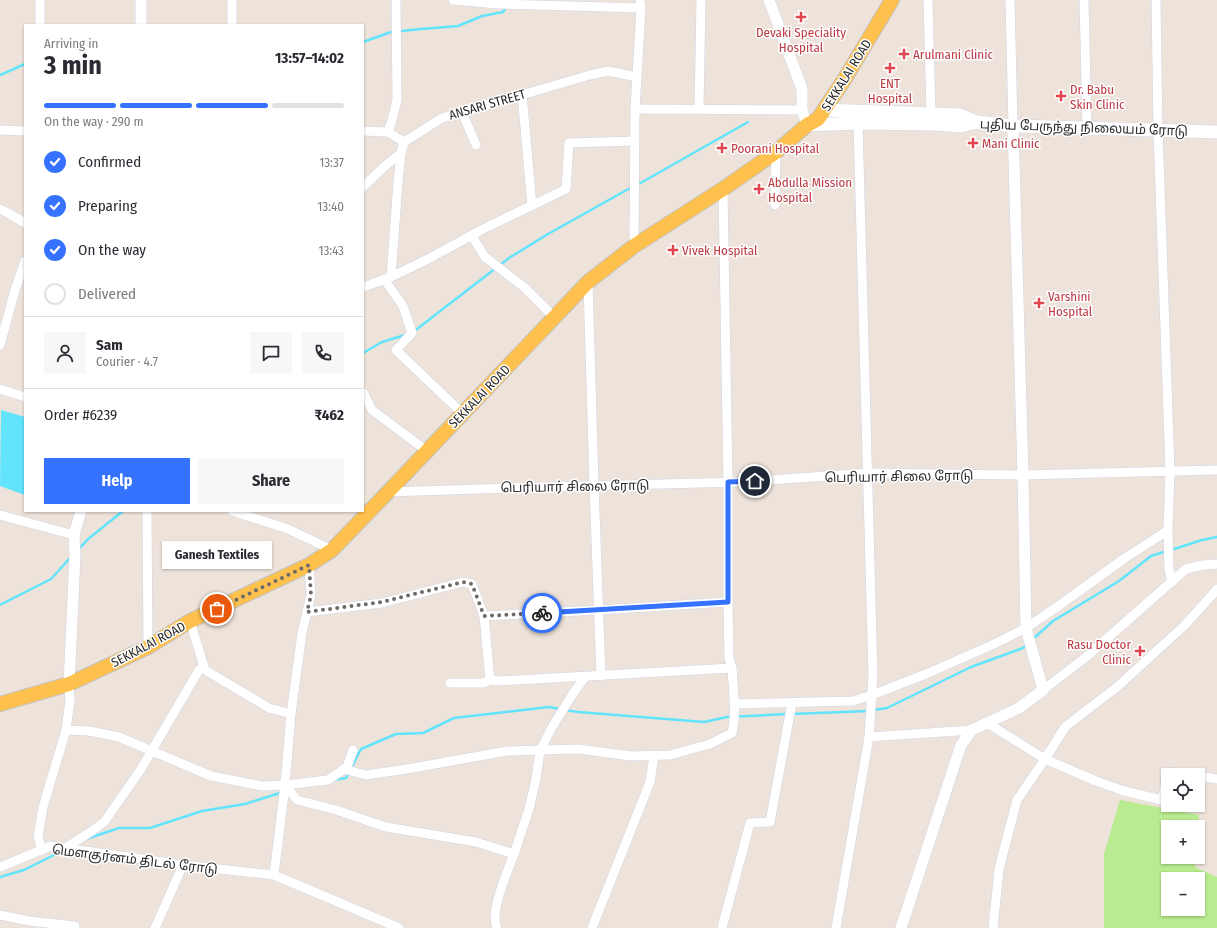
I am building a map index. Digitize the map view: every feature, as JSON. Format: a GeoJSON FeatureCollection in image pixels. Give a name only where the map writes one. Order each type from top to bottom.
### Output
{"type":"FeatureCollection","features":[{"type":"Feature","properties":{"kind":"main road","name":"SEKKALAI ROAD"},"geometry":{"type":"LineString","coordinates":[[0,704],[69,684],[148,647],[190,621],[309,565],[332,550],[588,282],[634,246],[723,189],[776,152],[807,125],[818,119],[892,0]]}},
{"type":"Feature","properties":{"kind":"main road"},"geometry":{"type":"LineString","coordinates":[[825,110],[960,115],[976,122]]}},
{"type":"Feature","properties":{"kind":"main road","name":"புதிய பேருந்து நிலையம் ரோடு"},"geometry":{"type":"LineString","coordinates":[[807,125],[858,123],[961,126],[976,122],[1013,126],[1217,132]]}},
{"type":"Feature","properties":{"kind":"street"},"geometry":{"type":"LineString","coordinates":[[40,0],[40,24]]}},
{"type":"Feature","properties":{"kind":"street"},"geometry":{"type":"LineString","coordinates":[[141,0],[141,24]]}},
{"type":"Feature","properties":{"kind":"street"},"geometry":{"type":"LineString","coordinates":[[232,0],[232,24]]}},
{"type":"Feature","properties":{"kind":"street"},"geometry":{"type":"LineString","coordinates":[[388,132],[397,100],[396,0]]}},
{"type":"Feature","properties":{"kind":"street"},"geometry":{"type":"LineString","coordinates":[[453,0],[498,4],[640,4],[635,109],[634,246]]}},
{"type":"Feature","properties":{"kind":"street"},"geometry":{"type":"LineString","coordinates":[[699,109],[701,0]]}},
{"type":"Feature","properties":{"kind":"street"},"geometry":{"type":"LineString","coordinates":[[769,0],[802,89],[802,110],[807,125]]}},
{"type":"Feature","properties":{"kind":"street"},"geometry":{"type":"LineString","coordinates":[[928,0],[931,114]]}},
{"type":"Feature","properties":{"kind":"street"},"geometry":{"type":"LineString","coordinates":[[1010,0],[1024,475],[1026,628],[1043,690]]}},
{"type":"Feature","properties":{"kind":"street"},"geometry":{"type":"LineString","coordinates":[[1084,0],[1087,128]]}},
{"type":"Feature","properties":{"kind":"street"},"geometry":{"type":"LineString","coordinates":[[1156,0],[1158,130],[1170,471],[1168,529],[1169,570],[1172,582]]}},
{"type":"Feature","properties":{"kind":"street","name":"ANSARI STREET"},"geometry":{"type":"LineString","coordinates":[[404,142],[442,118],[590,75],[608,71],[637,77]]}},
{"type":"Feature","properties":{"kind":"street"},"geometry":{"type":"LineString","coordinates":[[522,94],[532,206]]}},
{"type":"Feature","properties":{"kind":"street"},"geometry":{"type":"LineString","coordinates":[[635,109],[802,110]]}},
{"type":"Feature","properties":{"kind":"street"},"geometry":{"type":"LineString","coordinates":[[462,112],[476,145]]}},
{"type":"Feature","properties":{"kind":"street"},"geometry":{"type":"LineString","coordinates":[[836,928],[868,738],[873,676],[869,554],[869,473],[858,123]]}},
{"type":"Feature","properties":{"kind":"street"},"geometry":{"type":"LineString","coordinates":[[0,130],[24,131]]}},
{"type":"Feature","properties":{"kind":"street"},"geometry":{"type":"LineString","coordinates":[[364,131],[388,132],[404,142],[401,153],[388,278],[403,306],[412,333],[396,350],[462,414]]}},
{"type":"Feature","properties":{"kind":"street"},"geometry":{"type":"LineString","coordinates":[[364,287],[388,278],[448,249],[566,189],[569,143],[635,141]]}},
{"type":"Feature","properties":{"kind":"street"},"geometry":{"type":"LineString","coordinates":[[775,205],[776,152]]}},
{"type":"Feature","properties":{"kind":"street"},"geometry":{"type":"LineString","coordinates":[[364,186],[401,153]]}},
{"type":"Feature","properties":{"kind":"street"},"geometry":{"type":"LineString","coordinates":[[343,769],[366,775],[506,751],[578,749],[631,756],[670,755],[710,744],[732,733],[734,723],[734,706],[732,668],[729,658],[728,482],[723,189]]}},
{"type":"Feature","properties":{"kind":"street"},"geometry":{"type":"LineString","coordinates":[[0,209],[8,212],[24,222]]}},
{"type":"Feature","properties":{"kind":"street"},"geometry":{"type":"LineString","coordinates":[[472,236],[485,257],[525,288],[554,317]]}},
{"type":"Feature","properties":{"kind":"street"},"geometry":{"type":"LineString","coordinates":[[0,345],[15,290],[24,265]]}},
{"type":"Feature","properties":{"kind":"street"},"geometry":{"type":"LineString","coordinates":[[588,282],[601,676]]}},
{"type":"Feature","properties":{"kind":"street"},"geometry":{"type":"LineString","coordinates":[[0,389],[24,397]]}},
{"type":"Feature","properties":{"kind":"street"},"geometry":{"type":"LineString","coordinates":[[364,394],[372,410],[427,451]]}},
{"type":"Feature","properties":{"kind":"street","name":"பெரியார் சிலை ரோடு"},"geometry":{"type":"LineString","coordinates":[[388,492],[728,482],[869,473],[1024,475],[1217,470]]}},
{"type":"Feature","properties":{"kind":"street"},"geometry":{"type":"LineString","coordinates":[[42,850],[38,837],[43,807],[66,730],[70,701],[69,684],[75,557],[74,534],[81,512]]}},
{"type":"Feature","properties":{"kind":"street"},"geometry":{"type":"LineString","coordinates":[[147,512],[148,647]]}},
{"type":"Feature","properties":{"kind":"street"},"geometry":{"type":"LineString","coordinates":[[235,512],[288,529],[332,550]]}},
{"type":"Feature","properties":{"kind":"street"},"geometry":{"type":"LineString","coordinates":[[0,517],[74,534]]}},
{"type":"Feature","properties":{"kind":"street"},"geometry":{"type":"LineString","coordinates":[[734,706],[792,702],[853,701],[926,674],[992,645],[1026,628],[1168,529]]}},
{"type":"Feature","properties":{"kind":"street"},"geometry":{"type":"LineString","coordinates":[[868,738],[972,730],[1019,708],[1086,657],[1186,569],[1203,565],[1217,564]]}},
{"type":"Feature","properties":{"kind":"street"},"geometry":{"type":"LineString","coordinates":[[274,875],[285,785],[291,714],[302,633],[311,595],[309,565]]}},
{"type":"Feature","properties":{"kind":"street"},"geometry":{"type":"LineString","coordinates":[[307,612],[382,602],[463,582],[472,584],[484,616],[490,680]]}},
{"type":"Feature","properties":{"kind":"street"},"geometry":{"type":"LineString","coordinates":[[993,928],[999,869],[1017,800],[1064,727],[1117,688],[1184,626],[1217,589]]}},
{"type":"Feature","properties":{"kind":"street"},"geometry":{"type":"LineString","coordinates":[[484,616],[728,602]]}},
{"type":"Feature","properties":{"kind":"street"},"geometry":{"type":"LineString","coordinates":[[190,621],[205,670],[269,708],[291,714]]}},
{"type":"Feature","properties":{"kind":"street"},"geometry":{"type":"LineString","coordinates":[[66,848],[105,821],[141,768],[199,670],[204,666]]}},
{"type":"Feature","properties":{"kind":"street"},"geometry":{"type":"LineString","coordinates":[[450,683],[483,683],[490,680],[497,681],[585,677],[732,668]]}},
{"type":"Feature","properties":{"kind":"street"},"geometry":{"type":"LineString","coordinates":[[498,928],[496,924],[496,904],[529,809],[536,779],[540,751],[572,694],[585,677]]}},
{"type":"Feature","properties":{"kind":"street"},"geometry":{"type":"LineString","coordinates":[[722,928],[750,823],[770,822],[792,702]]}},
{"type":"Feature","properties":{"kind":"street"},"geometry":{"type":"LineString","coordinates":[[987,723],[1045,758],[1096,781],[1124,791],[1161,800]]}},
{"type":"Feature","properties":{"kind":"street"},"geometry":{"type":"LineString","coordinates":[[66,730],[89,731],[119,737],[211,776],[262,786],[328,780],[347,767],[353,750]]}},
{"type":"Feature","properties":{"kind":"street"},"geometry":{"type":"LineString","coordinates":[[901,928],[961,745],[972,730]]}},
{"type":"Feature","properties":{"kind":"street"},"geometry":{"type":"LineString","coordinates":[[592,928],[650,782],[654,756]]}},
{"type":"Feature","properties":{"kind":"street"},"geometry":{"type":"LineString","coordinates":[[1205,777],[1217,779]]}},
{"type":"Feature","properties":{"kind":"street"},"geometry":{"type":"LineString","coordinates":[[285,785],[297,800],[336,810],[386,827],[476,842],[514,854]]}},
{"type":"Feature","properties":{"kind":"street","name":"மௌகுர்னம் திடல் ரோடு"},"geometry":{"type":"LineString","coordinates":[[0,867],[51,846],[183,865],[274,875],[397,928]]}},
{"type":"Feature","properties":{"kind":"street"},"geometry":{"type":"LineString","coordinates":[[155,928],[183,865]]}},
{"type":"Feature","properties":{"kind":"street"},"geometry":{"type":"LineString","coordinates":[[0,915],[29,921],[75,926],[75,928]]}},
{"type":"Feature","properties":{"kind":"green space"},"geometry":{"type":"Polygon","coordinates":[[[1120,800],[1161,808],[1161,812],[1183,812],[1199,815],[1199,820],[1161,820],[1161,864],[1195,864],[1195,867],[1217,877],[1217,928],[1104,928],[1104,854],[1120,800]]]}},
{"type":"Feature","properties":{"kind":"water"},"geometry":{"type":"Polygon","coordinates":[[[1,410],[24,417],[24,495],[0,486],[1,410]]]}},
{"type":"Feature","properties":{"kind":"waterway"},"geometry":{"type":"LineString","coordinates":[[364,42],[391,32],[458,26],[482,16],[503,12],[505,9]]}},
{"type":"Feature","properties":{"kind":"waterway"},"geometry":{"type":"LineString","coordinates":[[0,75],[24,64]]}},
{"type":"Feature","properties":{"kind":"waterway"},"geometry":{"type":"LineString","coordinates":[[637,185],[748,122]]}},
{"type":"Feature","properties":{"kind":"waterway"},"geometry":{"type":"LineString","coordinates":[[413,332],[509,258],[548,234],[632,187]]}},
{"type":"Feature","properties":{"kind":"waterway"},"geometry":{"type":"LineString","coordinates":[[364,352],[382,342],[405,335]]}},
{"type":"Feature","properties":{"kind":"waterway"},"geometry":{"type":"LineString","coordinates":[[78,550],[88,539],[122,512]]}},
{"type":"Feature","properties":{"kind":"waterway"},"geometry":{"type":"LineString","coordinates":[[1171,550],[1217,537]]}},
{"type":"Feature","properties":{"kind":"waterway"},"geometry":{"type":"LineString","coordinates":[[1033,639],[1053,621],[1119,581],[1151,556],[1167,551]]}},
{"type":"Feature","properties":{"kind":"waterway"},"geometry":{"type":"LineString","coordinates":[[0,605],[51,579],[70,558]]}},
{"type":"Feature","properties":{"kind":"waterway"},"geometry":{"type":"LineString","coordinates":[[874,710],[887,708],[971,667],[1023,648],[1027,645]]}},
{"type":"Feature","properties":{"kind":"waterway"},"geometry":{"type":"LineString","coordinates":[[334,780],[346,778],[361,749],[396,734],[423,733],[454,718],[549,707],[560,709]]}},
{"type":"Feature","properties":{"kind":"waterway"},"geometry":{"type":"LineString","coordinates":[[565,710],[704,722],[727,717],[787,714]]}},
{"type":"Feature","properties":{"kind":"waterway"},"geometry":{"type":"LineString","coordinates":[[792,714],[869,711]]}},
{"type":"Feature","properties":{"kind":"waterway"},"geometry":{"type":"LineString","coordinates":[[86,839],[119,828],[150,828],[202,811],[245,804],[283,792]]}},
{"type":"Feature","properties":{"kind":"waterway"},"geometry":{"type":"LineString","coordinates":[[0,877],[24,870],[64,850]]}},
{"type":"Feature","properties":{"kind":"way so far"},"geometry":{"type":"LineString","coordinates":[[217,609],[309,565],[311,595],[307,612],[382,602],[463,582],[472,584],[484,616],[542,613]]}},
{"type":"Feature","properties":{"kind":"place","name":"Devaki Speciality Hospital"},"geometry":{"type":"Point","coordinates":[801,17]}},
{"type":"Feature","properties":{"kind":"place","name":"Arulmani Clinic"},"geometry":{"type":"Point","coordinates":[904,54]}},
{"type":"Feature","properties":{"kind":"place","name":"ENT Hospital"},"geometry":{"type":"Point","coordinates":[890,68]}},
{"type":"Feature","properties":{"kind":"place","name":"Dr. Babu Skin Clinic"},"geometry":{"type":"Point","coordinates":[1061,96]}},
{"type":"Feature","properties":{"kind":"place","name":"Mani Clinic"},"geometry":{"type":"Point","coordinates":[973,143]}},
{"type":"Feature","properties":{"kind":"place","name":"Poorani Hospital"},"geometry":{"type":"Point","coordinates":[722,148]}},
{"type":"Feature","properties":{"kind":"place","name":"Abdulla Mission Hospital"},"geometry":{"type":"Point","coordinates":[759,189]}},
{"type":"Feature","properties":{"kind":"place","name":"Vivek Hospital"},"geometry":{"type":"Point","coordinates":[673,250]}},
{"type":"Feature","properties":{"kind":"place","name":"Varshini Hospital"},"geometry":{"type":"Point","coordinates":[1039,303]}},
{"type":"Feature","properties":{"kind":"place","name":"Ganesh Textiles"},"geometry":{"type":"Point","coordinates":[217,609]}},
{"type":"Feature","properties":{"kind":"place","name":"Rasu Doctor Clinic"},"geometry":{"type":"Point","coordinates":[1140,651]}},
{"type":"Feature","properties":{"kind":"route"},"geometry":{"type":"LineString","coordinates":[[542,613],[728,602],[728,482],[755,481]]}}]}
